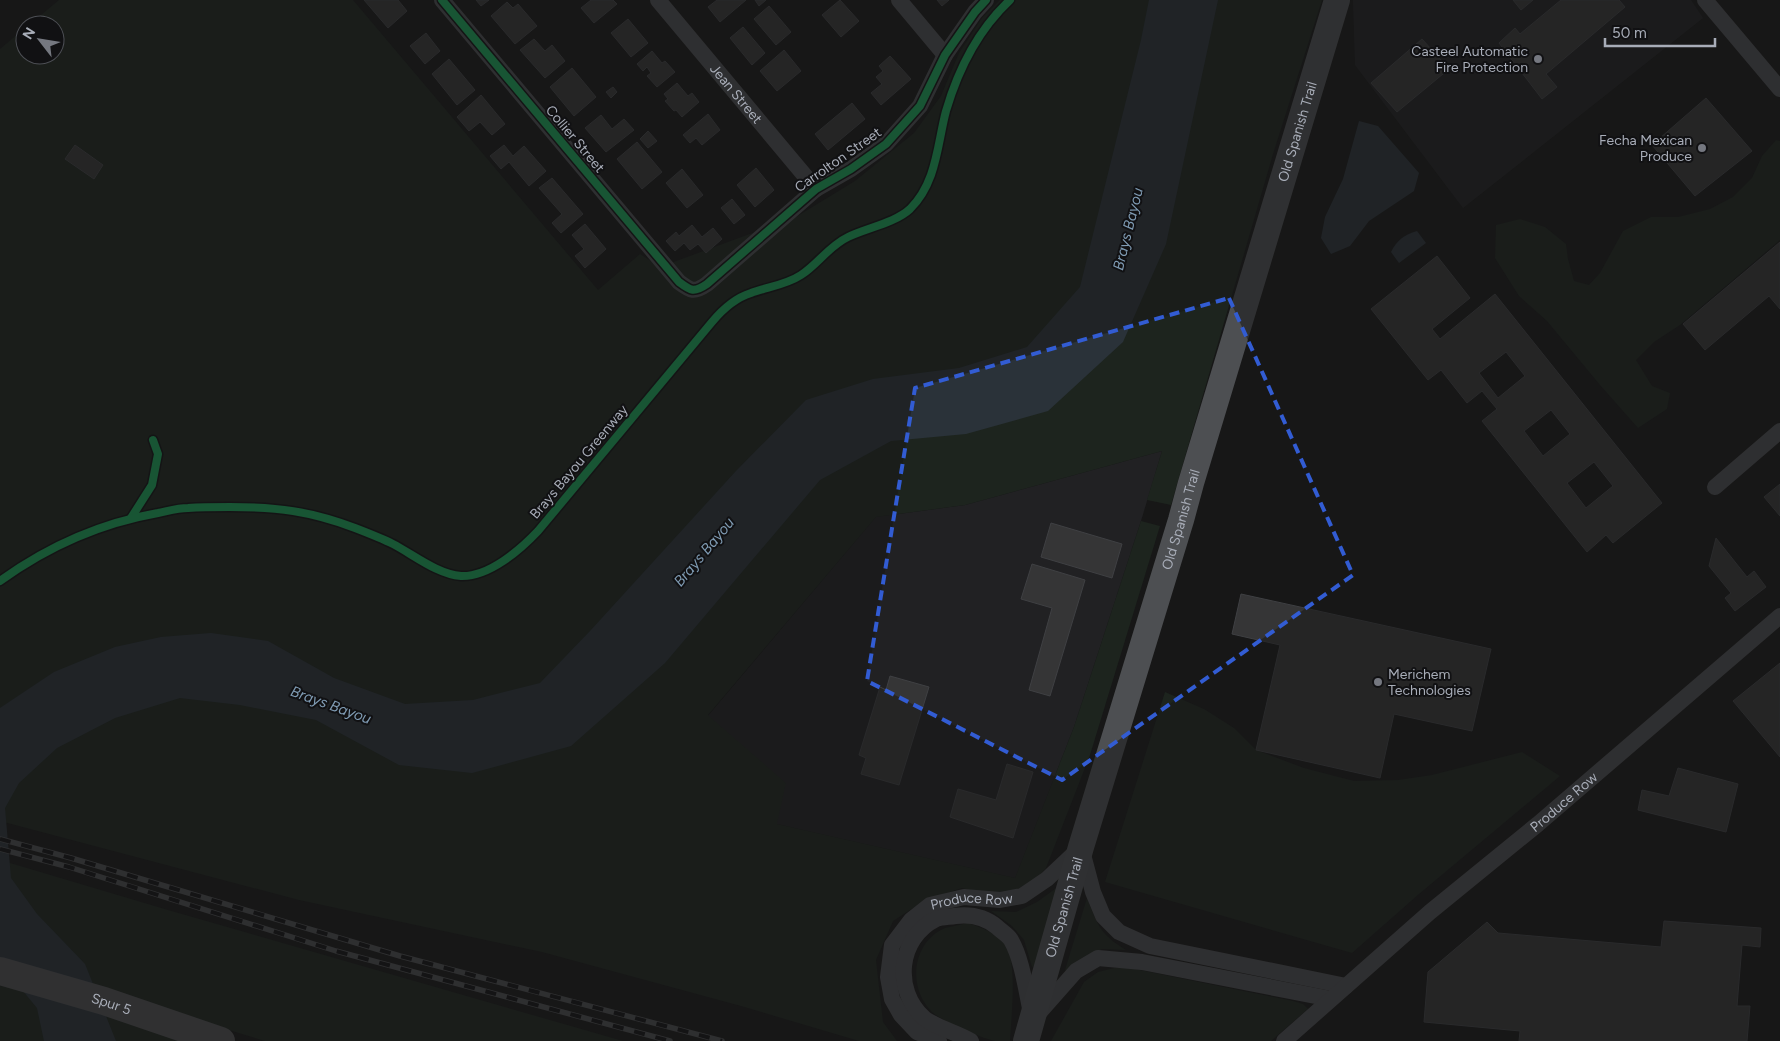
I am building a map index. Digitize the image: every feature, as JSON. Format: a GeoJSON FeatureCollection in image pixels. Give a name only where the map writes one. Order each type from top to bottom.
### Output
{"type":"FeatureCollection","features":[{"type":"Feature","properties":{"kind":"highway","name":"Spur 5"},"geometry":{"type":"LineString","coordinates":[[0,972],[104,1001],[209,1037]]}},
{"type":"Feature","properties":{"kind":"main road","name":"Old Spanish Trail"},"geometry":{"type":"LineString","coordinates":[[1030,1030],[1081,847],[1337,0]]}},
{"type":"Feature","properties":{"kind":"street","name":"Collier Street"},"geometry":{"type":"LineString","coordinates":[[442,0],[679,282],[693,290]]}},
{"type":"Feature","properties":{"kind":"street","name":"Jean Street"},"geometry":{"type":"LineString","coordinates":[[658,0],[816,189]]}},
{"type":"Feature","properties":{"kind":"street"},"geometry":{"type":"LineString","coordinates":[[898,0],[945,55]]}},
{"type":"Feature","properties":{"kind":"street","name":"Carrolton Street"},"geometry":{"type":"LineString","coordinates":[[693,290],[699,290],[707,284],[816,189],[850,169],[886,144],[920,106],[945,55],[975,12],[986,0]]}},
{"type":"Feature","properties":{"kind":"street"},"geometry":{"type":"LineString","coordinates":[[1705,0],[1780,89]]}},
{"type":"Feature","properties":{"kind":"street"},"geometry":{"type":"LineString","coordinates":[[1715,487],[1780,431]]}},
{"type":"Feature","properties":{"kind":"street","name":"Produce Row"},"geometry":{"type":"LineString","coordinates":[[1284,1041],[1430,912],[1546,818],[1780,616]]}},
{"type":"Feature","properties":{"kind":"street"},"geometry":{"type":"LineString","coordinates":[[1081,847],[1093,892],[1103,916],[1119,932],[1150,946],[1346,986]]}},
{"type":"Feature","properties":{"kind":"street","name":"Produce Row"},"geometry":{"type":"LineString","coordinates":[[939,1041],[917,1032],[901,1015],[892,999],[888,977],[892,945],[911,920],[930,905],[964,897],[1000,900],[1022,896],[1048,879],[1081,847]]}},
{"type":"Feature","properties":{"kind":"street","name":"Produce Row"},"geometry":{"type":"LineString","coordinates":[[971,1041],[958,1033],[925,1019],[913,1005],[906,992],[903,976],[906,951],[921,930],[937,918],[967,914],[989,920],[1010,938],[1020,963],[1030,1030]]}},
{"type":"Feature","properties":{"kind":"street"},"geometry":{"type":"LineString","coordinates":[[1030,1030],[1076,971],[1098,958],[1142,962],[1331,999]]}},
{"type":"Feature","properties":{"kind":"highlighted area"},"geometry":{"type":"Polygon","coordinates":[[[1229,298],[1353,575],[1062,780],[867,681],[915,388],[1229,298]]]}},
{"type":"Feature","properties":{"kind":"shaded area"},"geometry":{"type":"Polygon","coordinates":[[[59,0],[353,0],[598,290],[640,254],[660,267],[796,217],[855,181],[914,133],[941,96],[959,53],[982,18],[1000,0],[1322,0],[1273,154],[1171,505],[1147,500],[1162,451],[965,505],[876,517],[708,715],[786,783],[777,824],[1015,878],[1074,727],[1141,521],[1160,526],[1090,755],[1046,868],[1031,887],[996,897],[962,888],[924,901],[893,921],[876,960],[883,1022],[897,1041],[859,1041],[741,1006],[542,952],[299,900],[0,821],[0,49],[15,36],[15,65],[65,65],[65,15],[41,15],[59,0]]]}},
{"type":"Feature","properties":{"kind":"shaded area"},"geometry":{"type":"Polygon","coordinates":[[[1353,0],[1691,0],[1703,18],[1463,208],[1355,65],[1353,0]]]}},
{"type":"Feature","properties":{"kind":"shaded area"},"geometry":{"type":"Polygon","coordinates":[[[1776,140],[1780,141],[1780,240],[1680,325],[1654,342],[1636,360],[1652,386],[1670,393],[1667,409],[1638,428],[1547,321],[1519,296],[1495,258],[1496,225],[1520,219],[1545,227],[1566,244],[1574,281],[1589,285],[1600,273],[1623,231],[1651,217],[1678,217],[1710,209],[1733,197],[1752,178],[1762,156],[1776,140]]]}},
{"type":"Feature","properties":{"kind":"shaded area"},"geometry":{"type":"Polygon","coordinates":[[[1162,451],[1074,727],[1015,878],[777,824],[708,716],[876,517],[965,505],[1162,451]]]}},
{"type":"Feature","properties":{"kind":"shaded area"},"geometry":{"type":"Polygon","coordinates":[[[1165,692],[1204,709],[1234,728],[1256,750],[1304,768],[1354,781],[1398,780],[1432,775],[1522,752],[1560,776],[1419,894],[1352,953],[1105,882],[1165,692]]]}},
{"type":"Feature","properties":{"kind":"shaded area"},"geometry":{"type":"Polygon","coordinates":[[[0,860],[623,1041],[265,1041],[0,960],[0,860]]]}},
{"type":"Feature","properties":{"kind":"shaded area"},"geometry":{"type":"Polygon","coordinates":[[[1055,889],[1059,890],[1035,966],[1032,967],[1024,940],[1012,926],[991,911],[1016,912],[1037,902],[1055,889]]]}},
{"type":"Feature","properties":{"kind":"shaded area"},"geometry":{"type":"Polygon","coordinates":[[[1087,898],[1094,916],[1105,934],[1126,950],[1102,949],[1083,958],[1067,972],[1065,970],[1087,898]]]}},
{"type":"Feature","properties":{"kind":"shaded area"},"geometry":{"type":"Polygon","coordinates":[[[968,923],[997,936],[1005,944],[1009,952],[1013,976],[1010,1041],[989,1040],[944,1020],[932,1012],[924,1002],[919,991],[916,979],[917,966],[920,954],[926,944],[934,935],[945,928],[968,923]]]}},
{"type":"Feature","properties":{"kind":"shaded area"},"geometry":{"type":"Polygon","coordinates":[[[1114,968],[1130,968],[1293,1001],[1303,1004],[1308,1009],[1271,1041],[1051,1041],[1084,982],[1098,972],[1114,968]]]}},
{"type":"Feature","properties":{"kind":"shaded area"},"geometry":{"type":"Polygon","coordinates":[[[0,985],[83,1007],[185,1041],[0,1041],[0,985]]]}},
{"type":"Feature","properties":{"kind":"water","name":"Brays Bayou"},"geometry":{"type":"Polygon","coordinates":[[[1149,0],[1218,0],[1166,244],[1123,342],[1048,411],[966,434],[891,441],[820,480],[665,663],[571,746],[472,773],[399,765],[316,720],[240,705],[180,698],[115,718],[57,748],[19,783],[5,808],[11,878],[37,914],[85,964],[116,1041],[44,1041],[37,1008],[0,963],[0,708],[54,672],[115,647],[161,637],[211,633],[268,641],[334,678],[405,704],[473,700],[540,683],[736,471],[806,400],[873,379],[959,368],[1027,347],[1080,287],[1141,40],[1149,0]]]}},
{"type":"Feature","properties":{"kind":"water"},"geometry":{"type":"Polygon","coordinates":[[[1359,121],[1378,126],[1419,173],[1414,191],[1369,221],[1350,246],[1331,254],[1321,238],[1325,217],[1343,179],[1359,121]]]}},
{"type":"Feature","properties":{"kind":"water"},"geometry":{"type":"Polygon","coordinates":[[[1417,231],[1426,243],[1399,263],[1391,252],[1393,248],[1401,238],[1417,231]]]}},
{"type":"Feature","properties":{"kind":"building"},"geometry":{"type":"Polygon","coordinates":[[[364,0],[398,0],[407,11],[388,28],[364,0]]]}},
{"type":"Feature","properties":{"kind":"building"},"geometry":{"type":"Polygon","coordinates":[[[476,0],[489,0],[481,6],[476,0]]]}},
{"type":"Feature","properties":{"kind":"building"},"geometry":{"type":"Polygon","coordinates":[[[591,0],[613,0],[617,4],[594,23],[581,8],[591,0]]]}},
{"type":"Feature","properties":{"kind":"building"},"geometry":{"type":"Polygon","coordinates":[[[717,0],[746,0],[720,22],[708,7],[717,0]]]}},
{"type":"Feature","properties":{"kind":"building"},"geometry":{"type":"Polygon","coordinates":[[[755,0],[766,0],[759,6],[755,0]]]}},
{"type":"Feature","properties":{"kind":"building"},"geometry":{"type":"Polygon","coordinates":[[[840,0],[859,21],[841,37],[822,15],[840,0]]]}},
{"type":"Feature","properties":{"kind":"building"},"geometry":{"type":"Polygon","coordinates":[[[937,0],[949,0],[942,6],[937,0]]]}},
{"type":"Feature","properties":{"kind":"building"},"geometry":{"type":"Polygon","coordinates":[[[1513,0],[1533,0],[1521,10],[1513,0]]]}},
{"type":"Feature","properties":{"kind":"building","name":"Casteel Automatic Fire Protection"},"geometry":{"type":"Polygon","coordinates":[[[1561,0],[1619,0],[1625,7],[1546,74],[1557,87],[1542,99],[1499,43],[1515,28],[1520,34],[1561,0]]]}},
{"type":"Feature","properties":{"kind":"building"},"geometry":{"type":"Polygon","coordinates":[[[507,2],[513,8],[518,4],[537,26],[515,44],[491,16],[507,2]]]}},
{"type":"Feature","properties":{"kind":"building"},"geometry":{"type":"Polygon","coordinates":[[[769,6],[791,32],[776,45],[754,19],[769,6]]]}},
{"type":"Feature","properties":{"kind":"building"},"geometry":{"type":"Polygon","coordinates":[[[628,19],[648,43],[631,57],[611,33],[628,19]]]}},
{"type":"Feature","properties":{"kind":"building"},"geometry":{"type":"Polygon","coordinates":[[[743,27],[765,53],[752,65],[730,38],[743,27]]]}},
{"type":"Feature","properties":{"kind":"building"},"geometry":{"type":"Polygon","coordinates":[[[426,33],[440,51],[425,64],[410,46],[426,33]]]}},
{"type":"Feature","properties":{"kind":"building"},"geometry":{"type":"Polygon","coordinates":[[[534,39],[545,51],[552,45],[565,61],[545,78],[520,50],[534,39]]]}},
{"type":"Feature","properties":{"kind":"building"},"geometry":{"type":"Polygon","coordinates":[[[1422,39],[1449,69],[1397,112],[1371,83],[1422,39]]]}},
{"type":"Feature","properties":{"kind":"building"},"geometry":{"type":"Polygon","coordinates":[[[784,50],[801,71],[777,91],[760,71],[784,50]]]}},
{"type":"Feature","properties":{"kind":"building"},"geometry":{"type":"Polygon","coordinates":[[[652,51],[662,63],[665,61],[675,72],[657,87],[647,76],[651,73],[647,67],[643,71],[637,64],[652,51]]]}},
{"type":"Feature","properties":{"kind":"building"},"geometry":{"type":"Polygon","coordinates":[[[890,56],[911,79],[881,105],[871,93],[882,84],[876,77],[883,71],[879,66],[890,56]]]}},
{"type":"Feature","properties":{"kind":"building"},"geometry":{"type":"Polygon","coordinates":[[[449,59],[475,90],[457,105],[432,74],[449,59]]]}},
{"type":"Feature","properties":{"kind":"building"},"geometry":{"type":"Polygon","coordinates":[[[572,68],[596,97],[574,116],[550,87],[572,68]]]}},
{"type":"Feature","properties":{"kind":"building"},"geometry":{"type":"Polygon","coordinates":[[[677,83],[688,96],[692,93],[699,102],[682,117],[665,101],[668,99],[664,94],[677,83]]]}},
{"type":"Feature","properties":{"kind":"building"},"geometry":{"type":"Polygon","coordinates":[[[613,87],[617,92],[611,98],[606,92],[613,87]]]}},
{"type":"Feature","properties":{"kind":"building"},"geometry":{"type":"Polygon","coordinates":[[[481,95],[505,124],[492,135],[480,122],[469,131],[457,117],[481,95]]]}},
{"type":"Feature","properties":{"kind":"building","name":"Fecha Mexican Produce"},"geometry":{"type":"Polygon","coordinates":[[[1706,98],[1752,151],[1695,196],[1652,145],[1706,98]]]}},
{"type":"Feature","properties":{"kind":"building"},"geometry":{"type":"Polygon","coordinates":[[[852,103],[865,119],[828,150],[815,134],[852,103]]]}},
{"type":"Feature","properties":{"kind":"building"},"geometry":{"type":"Polygon","coordinates":[[[708,114],[720,130],[702,145],[696,138],[690,143],[683,135],[708,114]]]}},
{"type":"Feature","properties":{"kind":"building"},"geometry":{"type":"Polygon","coordinates":[[[601,115],[612,129],[624,119],[634,130],[606,152],[585,128],[601,115]]]}},
{"type":"Feature","properties":{"kind":"building"},"geometry":{"type":"Polygon","coordinates":[[[648,131],[657,141],[648,148],[640,139],[648,131]]]}},
{"type":"Feature","properties":{"kind":"building"},"geometry":{"type":"Polygon","coordinates":[[[637,142],[662,172],[642,189],[617,159],[637,142]]]}},
{"type":"Feature","properties":{"kind":"building"},"geometry":{"type":"Polygon","coordinates":[[[75,145],[103,165],[94,179],[65,159],[75,145]]]}},
{"type":"Feature","properties":{"kind":"building"},"geometry":{"type":"Polygon","coordinates":[[[504,145],[513,156],[524,146],[546,171],[529,186],[509,162],[501,169],[490,156],[504,145]]]}},
{"type":"Feature","properties":{"kind":"building"},"geometry":{"type":"Polygon","coordinates":[[[756,168],[774,190],[755,207],[737,185],[756,168]]]}},
{"type":"Feature","properties":{"kind":"building"},"geometry":{"type":"Polygon","coordinates":[[[682,169],[703,195],[687,208],[666,183],[682,169]]]}},
{"type":"Feature","properties":{"kind":"building"},"geometry":{"type":"Polygon","coordinates":[[[552,178],[583,214],[561,233],[552,223],[562,214],[539,188],[552,178]]]}},
{"type":"Feature","properties":{"kind":"building"},"geometry":{"type":"Polygon","coordinates":[[[732,199],[745,215],[734,224],[721,208],[732,199]]]}},
{"type":"Feature","properties":{"kind":"building"},"geometry":{"type":"Polygon","coordinates":[[[585,224],[606,249],[585,268],[575,256],[584,249],[572,235],[585,224]]]}},
{"type":"Feature","properties":{"kind":"building"},"geometry":{"type":"Polygon","coordinates":[[[692,225],[702,237],[713,228],[722,239],[706,253],[698,244],[690,250],[684,243],[675,251],[666,241],[676,232],[679,236],[692,225]]]}},
{"type":"Feature","properties":{"kind":"building"},"geometry":{"type":"Polygon","coordinates":[[[1780,242],[1780,309],[1769,296],[1705,350],[1683,324],[1780,242]]]}},
{"type":"Feature","properties":{"kind":"building"},"geometry":{"type":"Polygon","coordinates":[[[1437,256],[1470,298],[1432,329],[1440,339],[1495,294],[1662,503],[1613,543],[1606,535],[1587,552],[1482,421],[1497,409],[1482,391],[1467,403],[1441,370],[1428,380],[1371,309],[1437,256]],[[1506,352],[1479,373],[1498,398],[1525,376],[1506,352]],[[1551,410],[1524,431],[1543,456],[1570,434],[1551,410]],[[1594,462],[1567,483],[1586,508],[1613,486],[1594,462]]]}},
{"type":"Feature","properties":{"kind":"building"},"geometry":{"type":"Polygon","coordinates":[[[1780,484],[1780,516],[1764,497],[1780,484]]]}},
{"type":"Feature","properties":{"kind":"building"},"geometry":{"type":"Polygon","coordinates":[[[1051,523],[1122,544],[1112,578],[1041,557],[1051,523]]]}},
{"type":"Feature","properties":{"kind":"building"},"geometry":{"type":"Polygon","coordinates":[[[1716,538],[1747,577],[1754,571],[1766,587],[1735,611],[1725,598],[1731,593],[1709,566],[1716,538]]]}},
{"type":"Feature","properties":{"kind":"building"},"geometry":{"type":"Polygon","coordinates":[[[1032,564],[1085,580],[1050,696],[1029,690],[1052,608],[1021,599],[1032,564]]]}},
{"type":"Feature","properties":{"kind":"building","name":"Merichem Technologies"},"geometry":{"type":"Polygon","coordinates":[[[1241,594],[1491,649],[1472,731],[1394,714],[1380,778],[1256,750],[1280,645],[1232,634],[1241,594]]]}},
{"type":"Feature","properties":{"kind":"building"},"geometry":{"type":"Polygon","coordinates":[[[1780,663],[1780,757],[1733,701],[1780,663]]]}},
{"type":"Feature","properties":{"kind":"building"},"geometry":{"type":"Polygon","coordinates":[[[890,676],[929,687],[899,785],[861,774],[866,758],[859,755],[880,687],[886,690],[890,676]]]}},
{"type":"Feature","properties":{"kind":"building"},"geometry":{"type":"Polygon","coordinates":[[[1007,764],[1033,772],[1013,838],[950,817],[958,789],[996,800],[1007,764]]]}},
{"type":"Feature","properties":{"kind":"building"},"geometry":{"type":"Polygon","coordinates":[[[1678,768],[1738,784],[1726,832],[1638,810],[1642,790],[1669,796],[1678,768]]]}},
{"type":"Feature","properties":{"kind":"building"},"geometry":{"type":"Polygon","coordinates":[[[1664,921],[1761,928],[1760,947],[1742,945],[1737,1006],[1750,1006],[1747,1041],[1519,1041],[1520,1031],[1424,1022],[1428,972],[1487,922],[1498,933],[1661,947],[1664,921]]]}},
{"type":"Feature","properties":{"kind":"railway"},"geometry":{"type":"LineString","coordinates":[[0,839],[71,858],[400,956],[722,1041]]}},
{"type":"Feature","properties":{"kind":"railway"},"geometry":{"type":"LineString","coordinates":[[0,849],[69,867],[336,951],[670,1041]]}},
{"type":"Feature","properties":{"kind":"cycle path"},"geometry":{"type":"LineString","coordinates":[[442,0],[679,282],[693,290],[707,284],[816,189],[851,169],[886,144],[920,106],[945,55],[975,12],[986,0]]}},
{"type":"Feature","properties":{"kind":"cycle path","name":"Brays Bayou Greenway"},"geometry":{"type":"LineString","coordinates":[[0,581],[36,557],[95,530],[137,517],[184,508],[204,507],[278,509],[339,522],[393,544],[434,568],[452,575],[472,575],[493,567],[513,554],[538,531],[712,322],[734,301],[745,295],[783,284],[795,278],[807,271],[841,241],[897,218],[910,209],[926,187],[931,175],[946,111],[963,66],[979,37],[1010,0]]}},
{"type":"Feature","properties":{"kind":"cycle path"},"geometry":{"type":"LineString","coordinates":[[131,518],[152,485],[158,454],[153,440]]}},
{"type":"Feature","properties":{"kind":"place","name":"Casteel Automatic Fire Protection"},"geometry":{"type":"Point","coordinates":[1538,59]}},
{"type":"Feature","properties":{"kind":"place","name":"Fecha Mexican Produce"},"geometry":{"type":"Point","coordinates":[1702,148]}},
{"type":"Feature","properties":{"kind":"place","name":"Merichem Technologies"},"geometry":{"type":"Point","coordinates":[1378,682]}}]}
